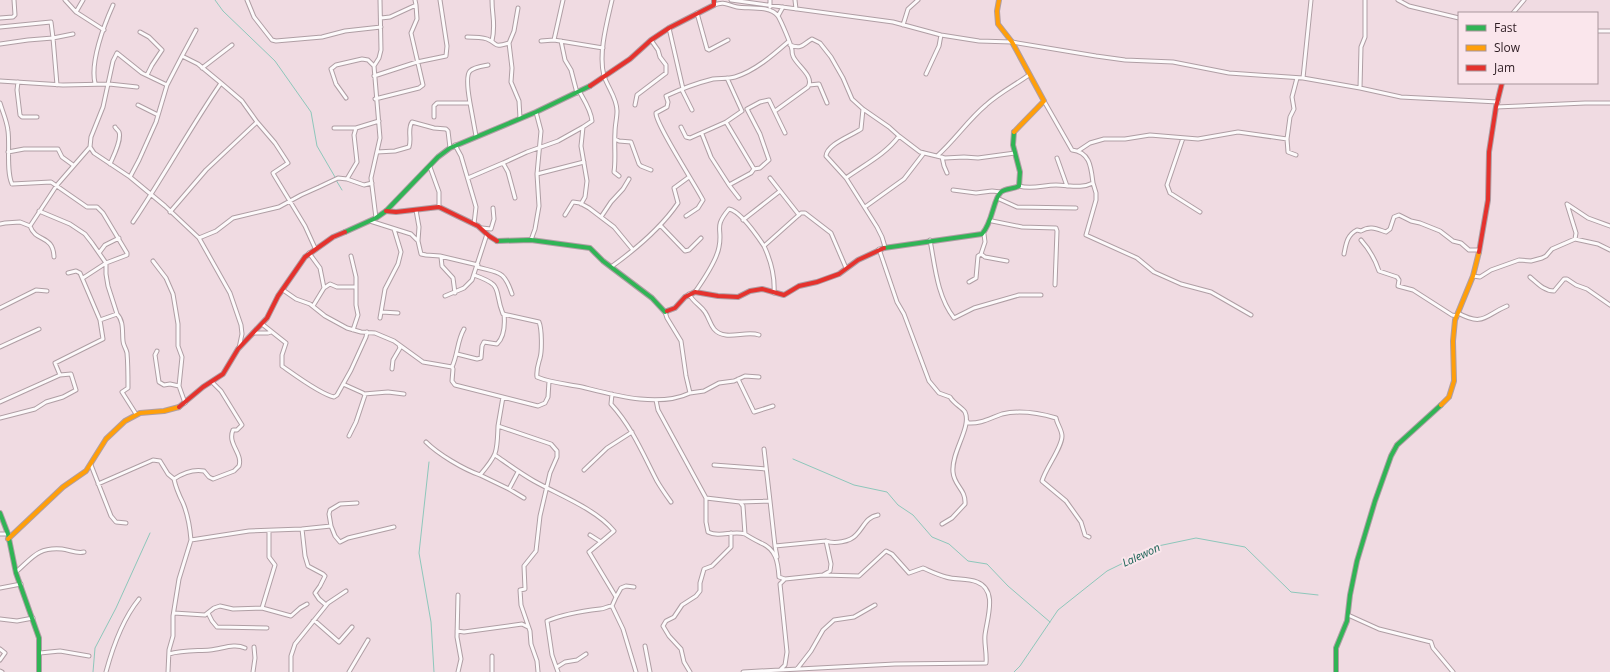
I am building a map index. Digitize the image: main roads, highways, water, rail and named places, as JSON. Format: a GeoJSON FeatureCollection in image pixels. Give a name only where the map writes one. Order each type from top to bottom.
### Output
{"type":"FeatureCollection","features":[{"type":"Feature","properties":{"kind":"waterway"},"geometry":{"type":"LineString","coordinates":[[215,0],[223,11],[275,61],[311,112],[317,146],[335,177]]}},
{"type":"Feature","properties":{"kind":"waterway"},"geometry":{"type":"LineString","coordinates":[[336,180],[342,190]]}},
{"type":"Feature","properties":{"kind":"waterway"},"geometry":{"type":"LineString","coordinates":[[793,459],[854,485],[887,492],[898,505],[913,515],[932,537],[949,544],[968,561],[987,564],[1008,586],[1050,622]]}},
{"type":"Feature","properties":{"kind":"waterway"},"geometry":{"type":"LineString","coordinates":[[429,462],[419,553],[431,622],[434,672]]}},
{"type":"Feature","properties":{"kind":"waterway"},"geometry":{"type":"LineString","coordinates":[[93,672],[95,648],[116,608],[150,533]]}},
{"type":"Feature","properties":{"kind":"waterway","name":"Lalewon"},"geometry":{"type":"LineString","coordinates":[[1014,672],[1020,666],[1058,610],[1107,571],[1158,546],[1196,538],[1245,547],[1291,592],[1318,595]]}}]}
